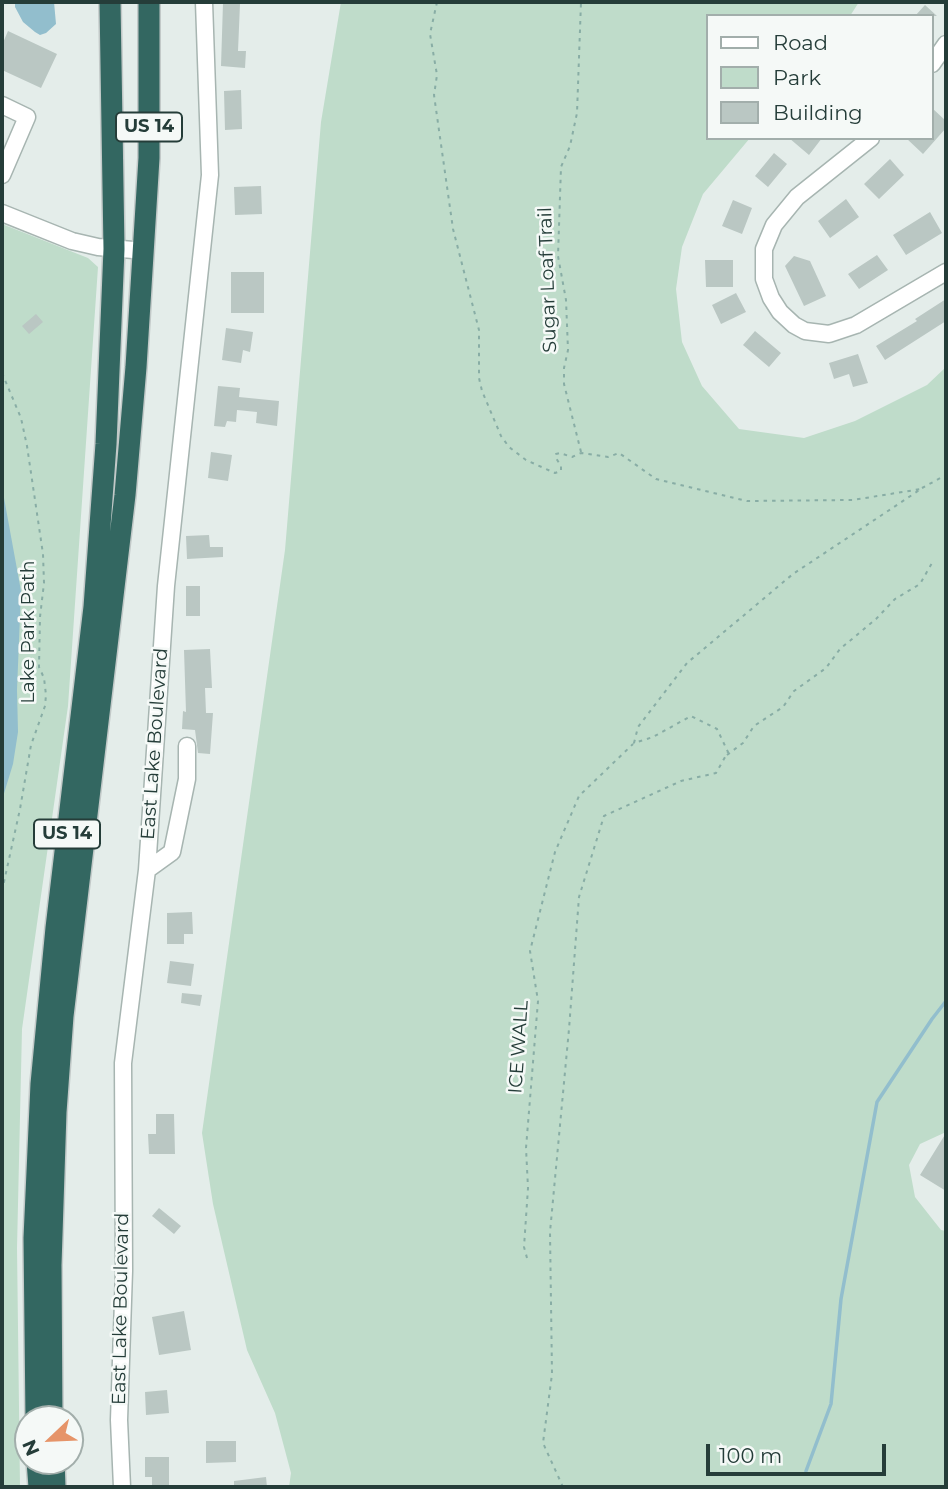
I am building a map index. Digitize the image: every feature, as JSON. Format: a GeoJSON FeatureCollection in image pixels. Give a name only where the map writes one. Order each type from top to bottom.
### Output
{"type":"FeatureCollection","features":[{"type":"Feature","properties":{"kind":"highway","name":"US 14"},"geometry":{"type":"LineString","coordinates":[[36,1405],[34,1238],[41,1084],[56,928],[99,560],[110,369],[114,249],[110,2]]}},
{"type":"Feature","properties":{"kind":"highway","name":"US 14"},"geometry":{"type":"LineString","coordinates":[[52,1405],[51,1265],[58,1072],[125,495],[145,251],[151,68],[149,2]]}},
{"type":"Feature","properties":{"kind":"street","name":"East Lake Boulevard"},"geometry":{"type":"LineString","coordinates":[[122,1487],[119,1420],[124,1271],[123,1063],[147,870],[166,586],[210,175],[204,2]]}},
{"type":"Feature","properties":{"kind":"street"},"geometry":{"type":"LineString","coordinates":[[934,61],[946,44]]}},
{"type":"Feature","properties":{"kind":"street"},"geometry":{"type":"LineString","coordinates":[[2,105],[27,117],[2,175]]}},
{"type":"Feature","properties":{"kind":"street"},"geometry":{"type":"LineString","coordinates":[[868,140],[797,197],[774,225],[764,249],[764,279],[776,305],[794,325],[805,331],[829,334],[856,325],[946,272]]}},
{"type":"Feature","properties":{"kind":"street"},"geometry":{"type":"LineString","coordinates":[[2,213],[72,242],[145,251]]}},
{"type":"Feature","properties":{"kind":"street"},"geometry":{"type":"LineString","coordinates":[[147,870],[172,852],[187,779],[187,746]]}},
{"type":"Feature","properties":{"kind":"path"},"geometry":{"type":"LineString","coordinates":[[436,2],[430,34],[437,75],[435,95],[453,229],[479,330],[479,378],[482,391],[501,436],[509,447],[526,460],[555,473],[561,471],[556,454],[572,457],[581,453],[608,457],[619,453],[656,480],[747,501],[853,500],[921,489]]}},
{"type":"Feature","properties":{"kind":"path","name":"Sugar Loaf Trail"},"geometry":{"type":"LineString","coordinates":[[581,2],[577,113],[570,146],[561,167],[558,256],[566,300],[568,349],[564,384],[581,453]]}},
{"type":"Feature","properties":{"kind":"path","name":"Lake Park Path"},"geometry":{"type":"LineString","coordinates":[[2,373],[21,418],[43,554],[39,667],[44,678],[46,695],[31,745],[2,891]]}},
{"type":"Feature","properties":{"kind":"path"},"geometry":{"type":"LineString","coordinates":[[634,743],[638,727],[687,663],[793,574],[946,475]]}},
{"type":"Feature","properties":{"kind":"path"},"geometry":{"type":"LineString","coordinates":[[726,755],[743,743],[754,726],[783,707],[794,691],[826,668],[840,649],[895,599],[920,584],[932,563]]}},
{"type":"Feature","properties":{"kind":"path"},"geometry":{"type":"LineString","coordinates":[[563,1487],[543,1443],[552,1374],[550,1232],[579,897],[604,816],[681,781],[716,773],[728,752],[717,729],[691,716],[653,737],[634,743]]}},
{"type":"Feature","properties":{"kind":"path","name":"ICE WALL"},"geometry":{"type":"LineString","coordinates":[[527,1258],[524,1247],[528,1188],[526,1148],[538,1001],[530,951],[555,852],[579,796],[634,743]]}},
{"type":"Feature","properties":{"kind":"green space"},"geometry":{"type":"Polygon","coordinates":[[[341,2],[859,2],[851,14],[706,14],[706,140],[748,140],[703,194],[682,247],[676,289],[682,342],[702,386],[739,429],[804,438],[855,421],[927,385],[946,367],[946,1132],[920,1144],[909,1165],[915,1197],[941,1230],[946,1231],[946,1487],[289,1487],[291,1473],[275,1413],[247,1350],[213,1204],[202,1133],[285,550],[321,122],[341,2]]]}},
{"type":"Feature","properties":{"kind":"green space"},"geometry":{"type":"Polygon","coordinates":[[[2,224],[88,258],[98,267],[68,706],[22,1029],[17,1248],[19,1405],[14,1405],[14,1475],[20,1475],[20,1487],[2,1487],[2,224]]]}},
{"type":"Feature","properties":{"kind":"water"},"geometry":{"type":"Polygon","coordinates":[[[15,2],[54,2],[56,24],[40,35],[23,22],[15,2]]]}},
{"type":"Feature","properties":{"kind":"water"},"geometry":{"type":"Polygon","coordinates":[[[2,487],[21,591],[18,732],[13,764],[2,800],[2,487]]]}},
{"type":"Feature","properties":{"kind":"building"},"geometry":{"type":"Polygon","coordinates":[[[223,3],[240,4],[238,51],[246,51],[245,68],[221,66],[223,3]]]}},
{"type":"Feature","properties":{"kind":"building"},"geometry":{"type":"Polygon","coordinates":[[[925,5],[937,16],[934,14],[917,14],[925,5]]]}},
{"type":"Feature","properties":{"kind":"building"},"geometry":{"type":"Polygon","coordinates":[[[8,31],[57,54],[41,88],[2,70],[2,45],[8,31]]]}},
{"type":"Feature","properties":{"kind":"building"},"geometry":{"type":"Polygon","coordinates":[[[241,90],[242,129],[225,130],[224,91],[241,90]]]}},
{"type":"Feature","properties":{"kind":"building"},"geometry":{"type":"Polygon","coordinates":[[[934,110],[946,121],[946,128],[923,154],[908,140],[934,140],[934,110]]]}},
{"type":"Feature","properties":{"kind":"building"},"geometry":{"type":"Polygon","coordinates":[[[791,140],[820,140],[809,155],[791,140]]]}},
{"type":"Feature","properties":{"kind":"building"},"geometry":{"type":"Polygon","coordinates":[[[774,153],[787,164],[768,187],[755,176],[774,153]]]}},
{"type":"Feature","properties":{"kind":"building"},"geometry":{"type":"Polygon","coordinates":[[[890,159],[904,175],[879,199],[864,184],[890,159]]]}},
{"type":"Feature","properties":{"kind":"building"},"geometry":{"type":"Polygon","coordinates":[[[261,186],[262,214],[235,215],[234,187],[261,186]]]}},
{"type":"Feature","properties":{"kind":"building"},"geometry":{"type":"Polygon","coordinates":[[[846,199],[859,217],[830,238],[818,221],[846,199]]]}},
{"type":"Feature","properties":{"kind":"building"},"geometry":{"type":"Polygon","coordinates":[[[733,200],[752,208],[742,234],[722,226],[733,200]]]}},
{"type":"Feature","properties":{"kind":"building"},"geometry":{"type":"Polygon","coordinates":[[[930,212],[942,233],[906,255],[893,235],[930,212]]]}},
{"type":"Feature","properties":{"kind":"building"},"geometry":{"type":"Polygon","coordinates":[[[877,255],[888,270],[859,289],[848,274],[877,255]]]}},
{"type":"Feature","properties":{"kind":"building"},"geometry":{"type":"Polygon","coordinates":[[[794,256],[810,261],[826,296],[804,306],[785,266],[794,256]]]}},
{"type":"Feature","properties":{"kind":"building"},"geometry":{"type":"Polygon","coordinates":[[[705,260],[733,260],[733,287],[706,287],[705,260]]]}},
{"type":"Feature","properties":{"kind":"building"},"geometry":{"type":"Polygon","coordinates":[[[231,272],[264,272],[264,313],[231,313],[231,272]]]}},
{"type":"Feature","properties":{"kind":"building"},"geometry":{"type":"Polygon","coordinates":[[[736,293],[746,312],[721,324],[712,305],[736,293]]]}},
{"type":"Feature","properties":{"kind":"building"},"geometry":{"type":"Polygon","coordinates":[[[946,299],[946,321],[885,360],[876,346],[946,299]]]}},
{"type":"Feature","properties":{"kind":"building"},"geometry":{"type":"Polygon","coordinates":[[[36,314],[43,322],[29,334],[22,326],[36,314]]]}},
{"type":"Feature","properties":{"kind":"building"},"geometry":{"type":"Polygon","coordinates":[[[226,328],[253,332],[250,352],[243,350],[241,363],[222,360],[226,328]]]}},
{"type":"Feature","properties":{"kind":"building"},"geometry":{"type":"Polygon","coordinates":[[[755,331],[781,353],[769,367],[743,345],[755,331]]]}},
{"type":"Feature","properties":{"kind":"building"},"geometry":{"type":"Polygon","coordinates":[[[858,354],[868,383],[853,387],[849,374],[834,379],[829,363],[858,354]]]}},
{"type":"Feature","properties":{"kind":"building"},"geometry":{"type":"Polygon","coordinates":[[[218,386],[240,388],[239,397],[279,401],[277,426],[256,423],[257,412],[237,410],[236,422],[227,421],[225,427],[214,426],[218,386]]]}},
{"type":"Feature","properties":{"kind":"building"},"geometry":{"type":"Polygon","coordinates":[[[211,452],[232,455],[228,481],[208,478],[211,452]]]}},
{"type":"Feature","properties":{"kind":"building"},"geometry":{"type":"Polygon","coordinates":[[[209,535],[210,547],[223,547],[223,557],[187,559],[186,536],[209,535]]]}},
{"type":"Feature","properties":{"kind":"building"},"geometry":{"type":"Polygon","coordinates":[[[186,586],[200,586],[200,616],[186,616],[186,586]]]}},
{"type":"Feature","properties":{"kind":"building"},"geometry":{"type":"Polygon","coordinates":[[[210,649],[212,688],[205,688],[206,713],[213,713],[210,754],[198,753],[195,730],[182,729],[183,711],[186,712],[184,650],[210,649]]]}},
{"type":"Feature","properties":{"kind":"building"},"geometry":{"type":"Polygon","coordinates":[[[192,912],[193,934],[184,934],[184,944],[167,944],[167,913],[192,912]]]}},
{"type":"Feature","properties":{"kind":"building"},"geometry":{"type":"Polygon","coordinates":[[[170,961],[194,964],[191,986],[167,983],[170,961]]]}},
{"type":"Feature","properties":{"kind":"building"},"geometry":{"type":"Polygon","coordinates":[[[182,993],[202,995],[200,1006],[181,1003],[182,993]]]}},
{"type":"Feature","properties":{"kind":"building"},"geometry":{"type":"Polygon","coordinates":[[[156,1114],[174,1114],[175,1154],[149,1154],[148,1134],[156,1134],[156,1114]]]}},
{"type":"Feature","properties":{"kind":"building"},"geometry":{"type":"Polygon","coordinates":[[[946,1133],[946,1191],[920,1175],[946,1133]]]}},
{"type":"Feature","properties":{"kind":"building"},"geometry":{"type":"Polygon","coordinates":[[[159,1208],[181,1226],[174,1234],[152,1216],[159,1208]]]}},
{"type":"Feature","properties":{"kind":"building"},"geometry":{"type":"Polygon","coordinates":[[[184,1311],[191,1350],[159,1355],[152,1317],[184,1311]]]}},
{"type":"Feature","properties":{"kind":"building"},"geometry":{"type":"Polygon","coordinates":[[[167,1390],[169,1413],[146,1415],[145,1392],[167,1390]]]}},
{"type":"Feature","properties":{"kind":"building"},"geometry":{"type":"Polygon","coordinates":[[[206,1441],[236,1441],[236,1462],[206,1463],[206,1441]]]}},
{"type":"Feature","properties":{"kind":"building"},"geometry":{"type":"Polygon","coordinates":[[[145,1457],[169,1457],[169,1487],[152,1487],[152,1477],[145,1477],[145,1457]]]}},
{"type":"Feature","properties":{"kind":"building"},"geometry":{"type":"Polygon","coordinates":[[[266,1477],[267,1487],[234,1487],[234,1481],[266,1477]]]}},
{"type":"Feature","properties":{"kind":"waterway"},"geometry":{"type":"LineString","coordinates":[[806,1471],[831,1404],[841,1299],[877,1102],[946,1001]]}}]}
